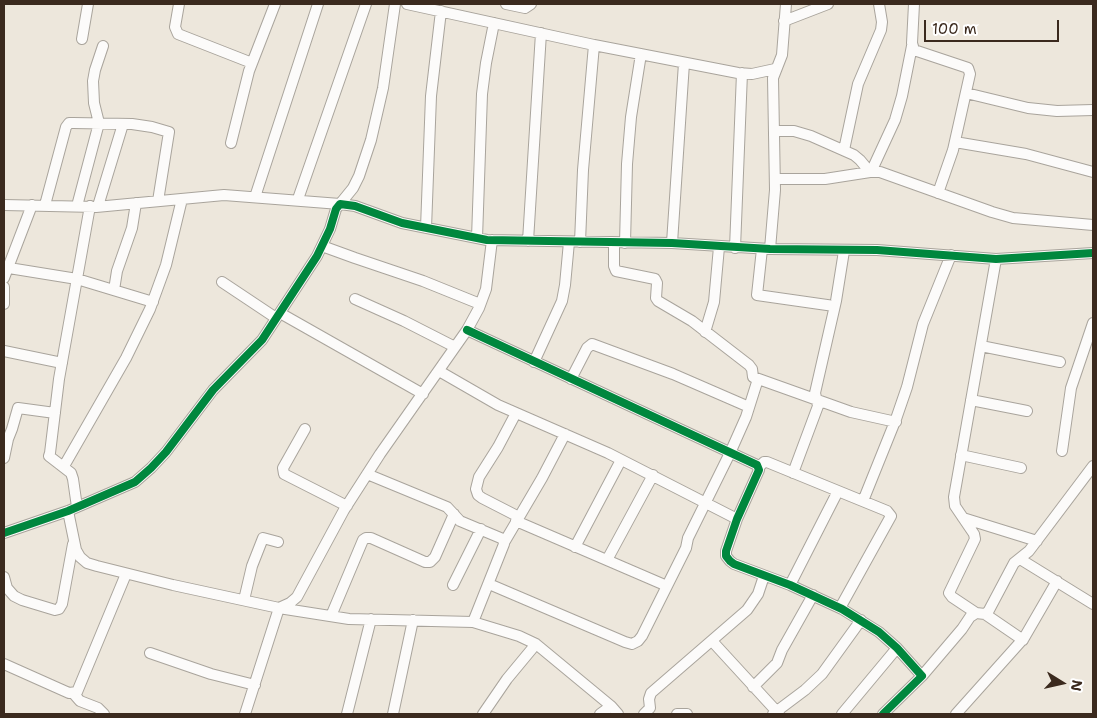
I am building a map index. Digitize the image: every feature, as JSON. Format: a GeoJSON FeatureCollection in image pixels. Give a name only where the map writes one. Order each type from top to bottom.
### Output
{"type":"FeatureCollection","features":[{"type":"Feature","properties":{"kind":"street"},"geometry":{"type":"LineString","coordinates":[[82,40],[88,4]]}},
{"type":"Feature","properties":{"kind":"street"},"geometry":{"type":"LineString","coordinates":[[179,4],[175,27],[178,34],[252,63]]}},
{"type":"Feature","properties":{"kind":"street"},"geometry":{"type":"LineString","coordinates":[[231,143],[243,91],[275,4]]}},
{"type":"Feature","properties":{"kind":"street"},"geometry":{"type":"LineString","coordinates":[[255,197],[318,4]]}},
{"type":"Feature","properties":{"kind":"street"},"geometry":{"type":"LineString","coordinates":[[298,199],[366,4]]}},
{"type":"Feature","properties":{"kind":"street"},"geometry":{"type":"LineString","coordinates":[[4,532],[73,509],[135,482],[166,452],[213,390],[262,340],[308,272],[322,246],[340,204],[353,188],[359,176],[371,140],[383,88],[395,4]]}},
{"type":"Feature","properties":{"kind":"street"},"geometry":{"type":"LineString","coordinates":[[407,4],[594,45],[742,74],[775,69]]}},
{"type":"Feature","properties":{"kind":"street"},"geometry":{"type":"LineString","coordinates":[[506,4],[525,8],[531,4]]}},
{"type":"Feature","properties":{"kind":"street"},"geometry":{"type":"LineString","coordinates":[[786,4],[782,55],[773,78],[775,180],[766,249],[757,295],[834,306]]}},
{"type":"Feature","properties":{"kind":"street"},"geometry":{"type":"LineString","coordinates":[[784,22],[828,4]]}},
{"type":"Feature","properties":{"kind":"street"},"geometry":{"type":"LineString","coordinates":[[844,150],[858,84],[881,30],[882,22],[879,4]]}},
{"type":"Feature","properties":{"kind":"street"},"geometry":{"type":"LineString","coordinates":[[871,172],[895,120],[902,96],[912,46],[914,4]]}},
{"type":"Feature","properties":{"kind":"street"},"geometry":{"type":"LineString","coordinates":[[426,228],[431,96],[441,11]]}},
{"type":"Feature","properties":{"kind":"street"},"geometry":{"type":"LineString","coordinates":[[477,238],[482,94],[494,23]]}},
{"type":"Feature","properties":{"kind":"street"},"geometry":{"type":"LineString","coordinates":[[528,241],[541,33]]}},
{"type":"Feature","properties":{"kind":"street"},"geometry":{"type":"LineString","coordinates":[[580,242],[583,170],[594,45]]}},
{"type":"Feature","properties":{"kind":"street"},"geometry":{"type":"LineString","coordinates":[[77,206],[99,123],[94,102],[93,82],[103,46]]}},
{"type":"Feature","properties":{"kind":"street"},"geometry":{"type":"LineString","coordinates":[[912,46],[918,52],[968,68],[970,74],[955,142],[938,193]]}},
{"type":"Feature","properties":{"kind":"street"},"geometry":{"type":"LineString","coordinates":[[625,244],[627,164],[641,54]]}},
{"type":"Feature","properties":{"kind":"street"},"geometry":{"type":"LineString","coordinates":[[672,243],[684,63]]}},
{"type":"Feature","properties":{"kind":"street"},"geometry":{"type":"LineString","coordinates":[[735,248],[742,74]]}},
{"type":"Feature","properties":{"kind":"street"},"geometry":{"type":"LineString","coordinates":[[966,93],[1028,108],[1056,111],[1093,110]]}},
{"type":"Feature","properties":{"kind":"street"},"geometry":{"type":"LineString","coordinates":[[45,205],[67,125],[73,123],[143,125],[169,132],[158,201]]}},
{"type":"Feature","properties":{"kind":"street"},"geometry":{"type":"LineString","coordinates":[[4,577],[7,588],[14,596],[59,610],[62,604],[74,543],[73,479],[64,466],[50,456],[55,413],[77,279],[94,206],[124,124]]}},
{"type":"Feature","properties":{"kind":"street"},"geometry":{"type":"LineString","coordinates":[[774,131],[802,132],[844,150],[860,160],[871,172]]}},
{"type":"Feature","properties":{"kind":"street"},"geometry":{"type":"LineString","coordinates":[[955,142],[1026,154],[1093,172]]}},
{"type":"Feature","properties":{"kind":"street"},"geometry":{"type":"LineString","coordinates":[[775,180],[824,179],[871,172],[886,174],[1013,218],[1093,225]]}},
{"type":"Feature","properties":{"kind":"street"},"geometry":{"type":"LineString","coordinates":[[4,205],[94,206],[224,195],[298,199],[355,206],[402,223],[492,240],[625,244],[672,243],[766,249],[877,250],[996,259],[1093,253]]}},
{"type":"Feature","properties":{"kind":"street"},"geometry":{"type":"LineString","coordinates":[[64,466],[126,358],[153,302],[166,264],[182,199]]}},
{"type":"Feature","properties":{"kind":"street"},"geometry":{"type":"LineString","coordinates":[[114,290],[117,271],[132,228],[136,203]]}},
{"type":"Feature","properties":{"kind":"street"},"geometry":{"type":"LineString","coordinates":[[4,278],[32,205]]}},
{"type":"Feature","properties":{"kind":"street"},"geometry":{"type":"LineString","coordinates":[[245,714],[279,608],[297,597],[347,506],[367,474],[467,330],[486,289],[492,240]]}},
{"type":"Feature","properties":{"kind":"street"},"geometry":{"type":"LineString","coordinates":[[534,362],[562,301],[569,242]]}},
{"type":"Feature","properties":{"kind":"street"},"geometry":{"type":"LineString","coordinates":[[614,243],[614,266],[616,271],[655,279],[658,301],[692,321],[749,365],[752,369],[752,376],[851,412],[896,422]]}},
{"type":"Feature","properties":{"kind":"street"},"geometry":{"type":"LineString","coordinates":[[322,246],[423,281],[480,304]]}},
{"type":"Feature","properties":{"kind":"street"},"geometry":{"type":"LineString","coordinates":[[705,332],[714,302],[719,247]]}},
{"type":"Feature","properties":{"kind":"street"},"geometry":{"type":"LineString","coordinates":[[793,473],[818,406],[815,393],[844,251]]}},
{"type":"Feature","properties":{"kind":"street"},"geometry":{"type":"LineString","coordinates":[[863,501],[896,422],[923,324],[951,255]]}},
{"type":"Feature","properties":{"kind":"street"},"geometry":{"type":"LineString","coordinates":[[996,259],[954,501],[974,534],[975,539],[949,593],[952,597],[1023,640]]}},
{"type":"Feature","properties":{"kind":"street"},"geometry":{"type":"LineString","coordinates":[[9,268],[77,279],[153,302]]}},
{"type":"Feature","properties":{"kind":"street"},"geometry":{"type":"LineString","coordinates":[[222,282],[278,316],[423,394]]}},
{"type":"Feature","properties":{"kind":"street"},"geometry":{"type":"LineString","coordinates":[[4,287],[4,304]]}},
{"type":"Feature","properties":{"kind":"street"},"geometry":{"type":"LineString","coordinates":[[355,300],[404,321],[456,347]]}},
{"type":"Feature","properties":{"kind":"street"},"geometry":{"type":"LineString","coordinates":[[1062,451],[1071,388],[1093,323]]}},
{"type":"Feature","properties":{"kind":"street"},"geometry":{"type":"LineString","coordinates":[[467,330],[759,468]]}},
{"type":"Feature","properties":{"kind":"street"},"geometry":{"type":"LineString","coordinates":[[572,379],[587,348],[592,344],[673,374],[749,407]]}},
{"type":"Feature","properties":{"kind":"street"},"geometry":{"type":"LineString","coordinates":[[981,346],[1060,362]]}},
{"type":"Feature","properties":{"kind":"street"},"geometry":{"type":"LineString","coordinates":[[4,351],[62,363]]}},
{"type":"Feature","properties":{"kind":"street"},"geometry":{"type":"LineString","coordinates":[[439,371],[498,405],[622,460],[737,519]]}},
{"type":"Feature","properties":{"kind":"street"},"geometry":{"type":"LineString","coordinates":[[489,584],[625,642],[632,644],[638,641],[686,548],[688,538],[730,453],[758,379]]}},
{"type":"Feature","properties":{"kind":"street"},"geometry":{"type":"LineString","coordinates":[[971,400],[1027,411]]}},
{"type":"Feature","properties":{"kind":"street"},"geometry":{"type":"LineString","coordinates":[[4,458],[18,408],[55,413]]}},
{"type":"Feature","properties":{"kind":"street"},"geometry":{"type":"LineString","coordinates":[[516,413],[476,484],[478,495],[518,519],[575,547],[667,586]]}},
{"type":"Feature","properties":{"kind":"street"},"geometry":{"type":"LineString","coordinates":[[305,429],[283,468],[284,474],[347,506]]}},
{"type":"Feature","properties":{"kind":"street"},"geometry":{"type":"LineString","coordinates":[[473,622],[504,542],[542,478],[565,434]]}},
{"type":"Feature","properties":{"kind":"street"},"geometry":{"type":"LineString","coordinates":[[961,455],[1021,468]]}},
{"type":"Feature","properties":{"kind":"street"},"geometry":{"type":"LineString","coordinates":[[575,547],[622,460]]}},
{"type":"Feature","properties":{"kind":"street"},"geometry":{"type":"LineString","coordinates":[[840,608],[891,516],[887,511],[764,462],[759,468],[737,519],[726,556],[734,564],[813,595],[861,620],[880,632],[922,676]]}},
{"type":"Feature","properties":{"kind":"street"},"geometry":{"type":"LineString","coordinates":[[883,714],[922,676],[970,617],[990,609],[1014,563],[1025,555],[1037,541],[1093,466]]}},
{"type":"Feature","properties":{"kind":"street"},"geometry":{"type":"LineString","coordinates":[[367,474],[447,506],[460,521],[501,537],[504,542]]}},
{"type":"Feature","properties":{"kind":"street"},"geometry":{"type":"LineString","coordinates":[[607,560],[653,475]]}},
{"type":"Feature","properties":{"kind":"street"},"geometry":{"type":"LineString","coordinates":[[790,585],[838,491]]}},
{"type":"Feature","properties":{"kind":"street"},"geometry":{"type":"LineString","coordinates":[[331,616],[363,540],[370,538],[425,562],[430,562],[435,557],[454,514]]}},
{"type":"Feature","properties":{"kind":"street"},"geometry":{"type":"LineString","coordinates":[[963,518],[1037,541]]}},
{"type":"Feature","properties":{"kind":"street"},"geometry":{"type":"LineString","coordinates":[[453,585],[481,529]]}},
{"type":"Feature","properties":{"kind":"street"},"geometry":{"type":"LineString","coordinates":[[244,600],[252,566],[263,538],[278,542]]}},
{"type":"Feature","properties":{"kind":"street"},"geometry":{"type":"LineString","coordinates":[[74,543],[80,557],[87,562],[126,574],[279,608],[349,619],[473,622],[519,636],[536,644],[611,706],[618,714]]}},
{"type":"Feature","properties":{"kind":"street"},"geometry":{"type":"LineString","coordinates":[[1020,559],[1093,604]]}},
{"type":"Feature","properties":{"kind":"street"},"geometry":{"type":"LineString","coordinates":[[74,693],[79,689],[126,574]]}},
{"type":"Feature","properties":{"kind":"street"},"geometry":{"type":"LineString","coordinates":[[644,714],[650,708],[649,699],[651,693],[741,617],[754,602],[764,576]]}},
{"type":"Feature","properties":{"kind":"street"},"geometry":{"type":"LineString","coordinates":[[956,714],[1023,640],[1057,582]]}},
{"type":"Feature","properties":{"kind":"street"},"geometry":{"type":"LineString","coordinates":[[753,686],[777,663],[782,650],[813,595]]}},
{"type":"Feature","properties":{"kind":"street"},"geometry":{"type":"LineString","coordinates":[[347,714],[371,619]]}},
{"type":"Feature","properties":{"kind":"street"},"geometry":{"type":"LineString","coordinates":[[393,714],[413,620]]}},
{"type":"Feature","properties":{"kind":"street"},"geometry":{"type":"LineString","coordinates":[[712,641],[776,713],[822,674],[861,620]]}},
{"type":"Feature","properties":{"kind":"street"},"geometry":{"type":"LineString","coordinates":[[483,714],[507,679],[536,644]]}},
{"type":"Feature","properties":{"kind":"street"},"geometry":{"type":"LineString","coordinates":[[842,714],[897,648]]}},
{"type":"Feature","properties":{"kind":"street"},"geometry":{"type":"LineString","coordinates":[[150,653],[211,674],[255,685]]}},
{"type":"Feature","properties":{"kind":"street"},"geometry":{"type":"LineString","coordinates":[[4,663],[74,693],[80,701],[98,708],[104,714]]}},
{"type":"Feature","properties":{"kind":"street"},"geometry":{"type":"LineString","coordinates":[[600,714],[611,706]]}},
{"type":"Feature","properties":{"kind":"street"},"geometry":{"type":"LineString","coordinates":[[677,714],[687,714]]}},
{"type":"Feature","properties":{"kind":"cycle path"},"geometry":{"type":"LineString","coordinates":[[4,533],[68,511],[135,482],[151,468],[166,452],[213,390],[262,340],[317,256],[330,229],[336,209],[340,204],[355,206],[402,223],[487,240],[672,243],[770,249],[877,250],[996,259],[1093,253]]}},
{"type":"Feature","properties":{"kind":"cycle path"},"geometry":{"type":"LineString","coordinates":[[467,330],[757,465],[759,470],[737,519],[726,556],[734,564],[790,585],[842,609],[879,632],[897,648],[922,676],[883,714]]}}]}
